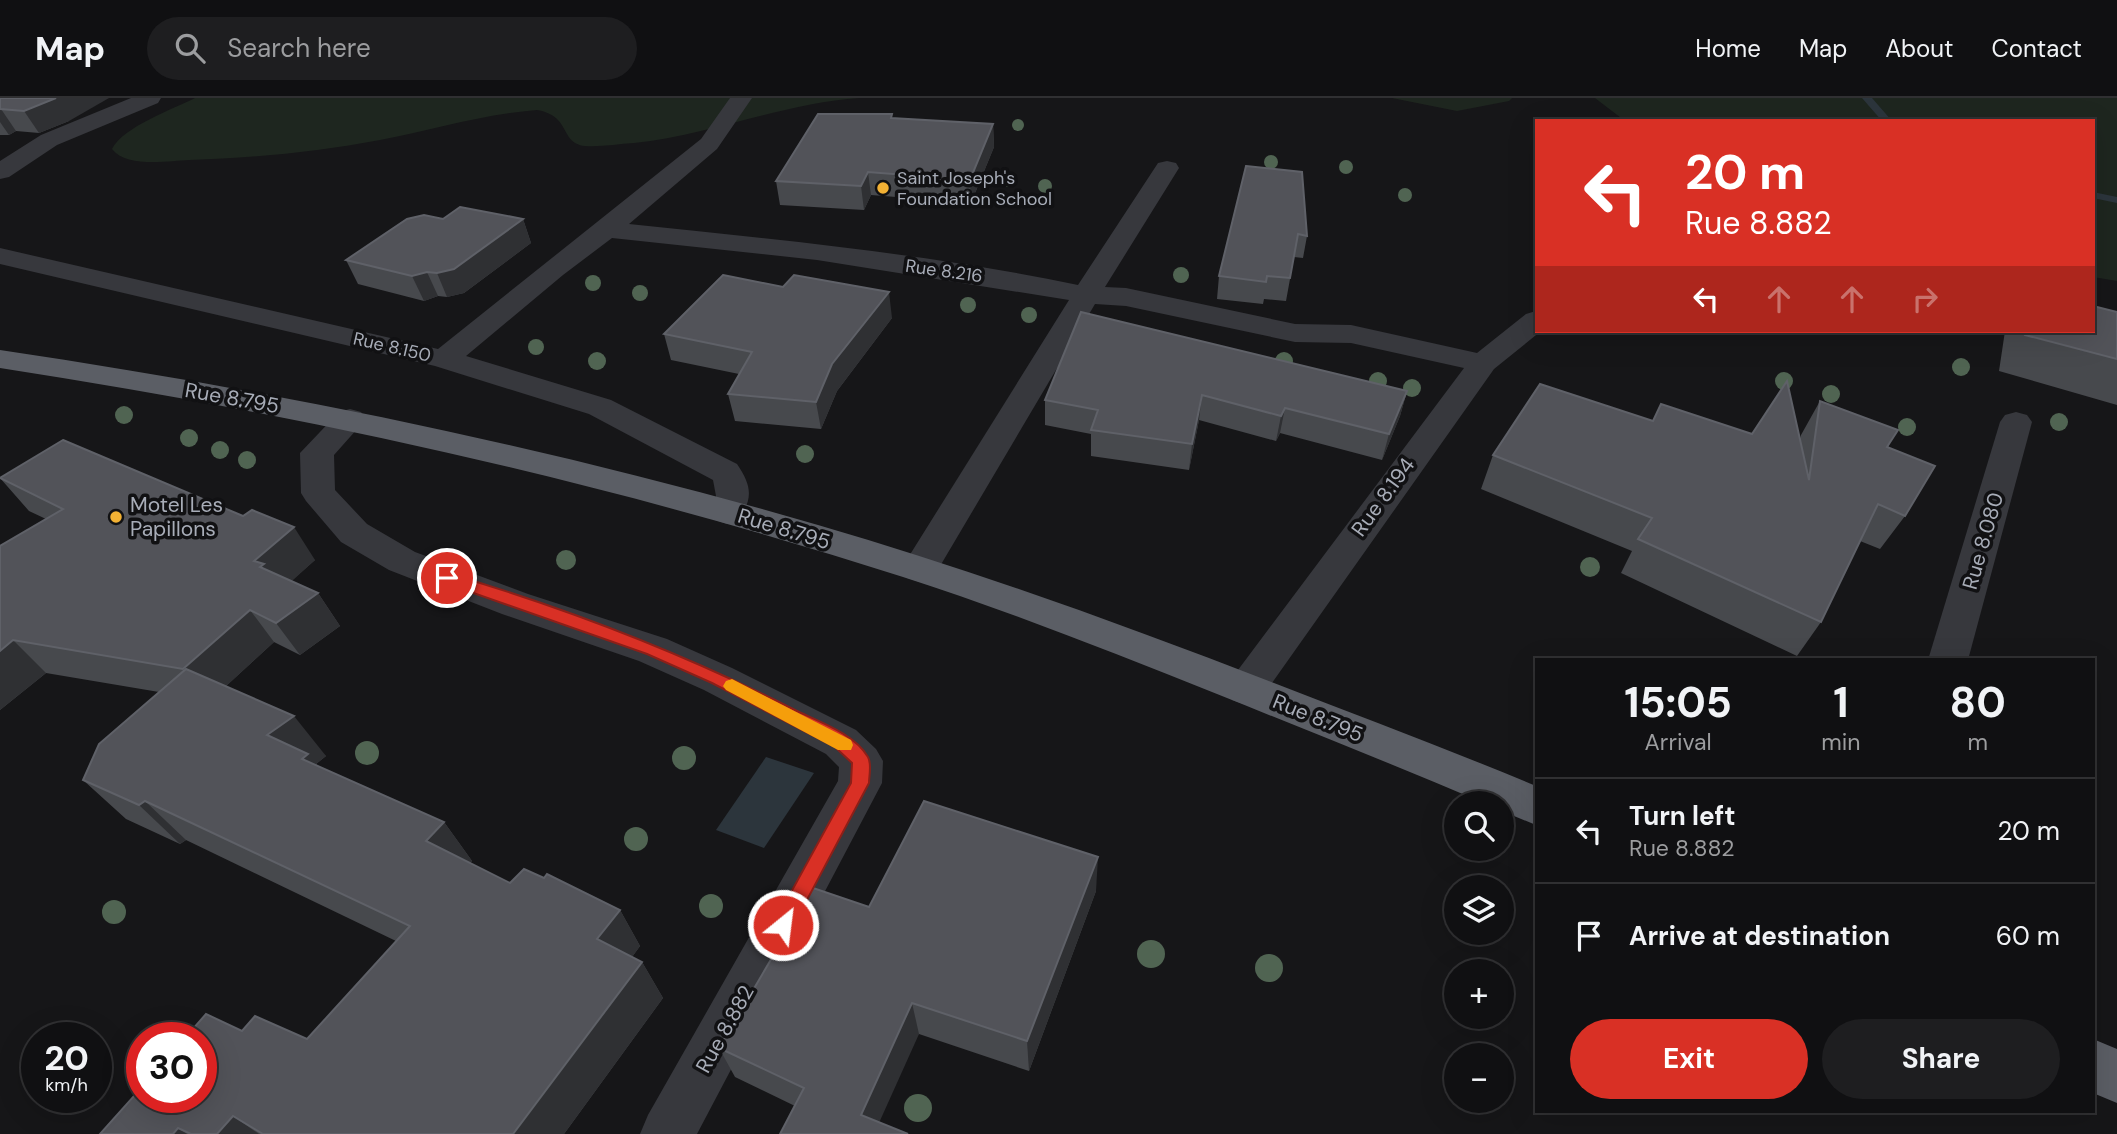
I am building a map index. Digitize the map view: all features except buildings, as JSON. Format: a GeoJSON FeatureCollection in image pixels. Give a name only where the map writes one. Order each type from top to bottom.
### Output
{"type":"FeatureCollection","features":[{"type":"Feature","properties":{"kind":"highway","name":"Rue 8.795"},"geometry":{"type":"LineString","coordinates":[[0,359],[350,419],[522,458],[727,512],[920,569],[1071,622],[1535,806]]}},
{"type":"Feature","properties":{"kind":"highway"},"geometry":{"type":"LineString","coordinates":[[2095,1066],[2117,1077]]}},
{"type":"Feature","properties":{"kind":"street"},"geometry":{"type":"LineString","coordinates":[[0,172],[48,140],[150,98]]}},
{"type":"Feature","properties":{"kind":"street"},"geometry":{"type":"LineString","coordinates":[[444,359],[709,144],[741,98]]}},
{"type":"Feature","properties":{"kind":"street"},"geometry":{"type":"LineString","coordinates":[[920,569],[1086,295],[1167,168]]}},
{"type":"Feature","properties":{"kind":"street","name":"Rue 8.216"},"geometry":{"type":"LineString","coordinates":[[607,229],[817,252],[1034,284],[1086,295],[1126,297],[1295,333],[1351,334],[1483,362]]}},
{"type":"Feature","properties":{"kind":"street","name":"Rue 8.150"},"geometry":{"type":"LineString","coordinates":[[0,256],[444,359],[600,407],[725,472],[735,485],[735,499],[727,512]]}},
{"type":"Feature","properties":{"kind":"street","name":"Rue 8.194"},"geometry":{"type":"LineString","coordinates":[[1246,689],[1483,362],[1535,321]]}},
{"type":"Feature","properties":{"kind":"street","name":"Rue 8.882"},"geometry":{"type":"LineString","coordinates":[[350,419],[317,453],[318,493],[354,533],[402,561],[515,604],[653,650],[707,674],[841,742],[861,761],[860,783],[667,1134]]}},
{"type":"Feature","properties":{"kind":"street","name":"Rue 8.080"},"geometry":{"type":"LineString","coordinates":[[1949,658],[2016,422]]}},
{"type":"Feature","properties":{"kind":"shaded area"},"geometry":{"type":"Polygon","coordinates":[[[195,98],[860,98],[803,106],[663,139],[603,146],[577,144],[571,140],[556,118],[537,110],[356,144],[261,156],[148,162],[127,159],[112,149],[137,126],[195,98]]]}},
{"type":"Feature","properties":{"kind":"shaded area"},"geometry":{"type":"Polygon","coordinates":[[[1392,98],[1512,98],[1509,101],[1457,111],[1392,98]]]}},
{"type":"Feature","properties":{"kind":"shaded area"},"geometry":{"type":"Polygon","coordinates":[[[1595,98],[2117,98],[2117,281],[2095,277],[2095,119],[1622,119],[1595,98]]]}},
{"type":"Feature","properties":{"kind":"shaded area"},"geometry":{"type":"Polygon","coordinates":[[[766,757],[814,773],[764,848],[716,830],[766,757]]]}},
{"type":"Feature","properties":{"kind":"waterway"},"geometry":{"type":"LineString","coordinates":[[1867,98],[1885,119]]}},
{"type":"Feature","properties":{"kind":"waterway"},"geometry":{"type":"LineString","coordinates":[[2095,195],[2117,200]]}},
{"type":"Feature","properties":{"kind":"slow traffic"},"geometry":{"type":"LineString","coordinates":[[732,686],[845,745]]}},
{"type":"Feature","properties":{"kind":"place","name":"Saint Joseph's Foundation School"},"geometry":{"type":"Point","coordinates":[883,188]}},
{"type":"Feature","properties":{"kind":"place","name":"Motel Les Papillons"},"geometry":{"type":"Point","coordinates":[116,517]}},
{"type":"Feature","properties":{"kind":"route"},"geometry":{"type":"LineString","coordinates":[[447,578],[515,604],[653,650],[718,679],[841,742],[861,761],[860,783],[783,925]]}}]}
